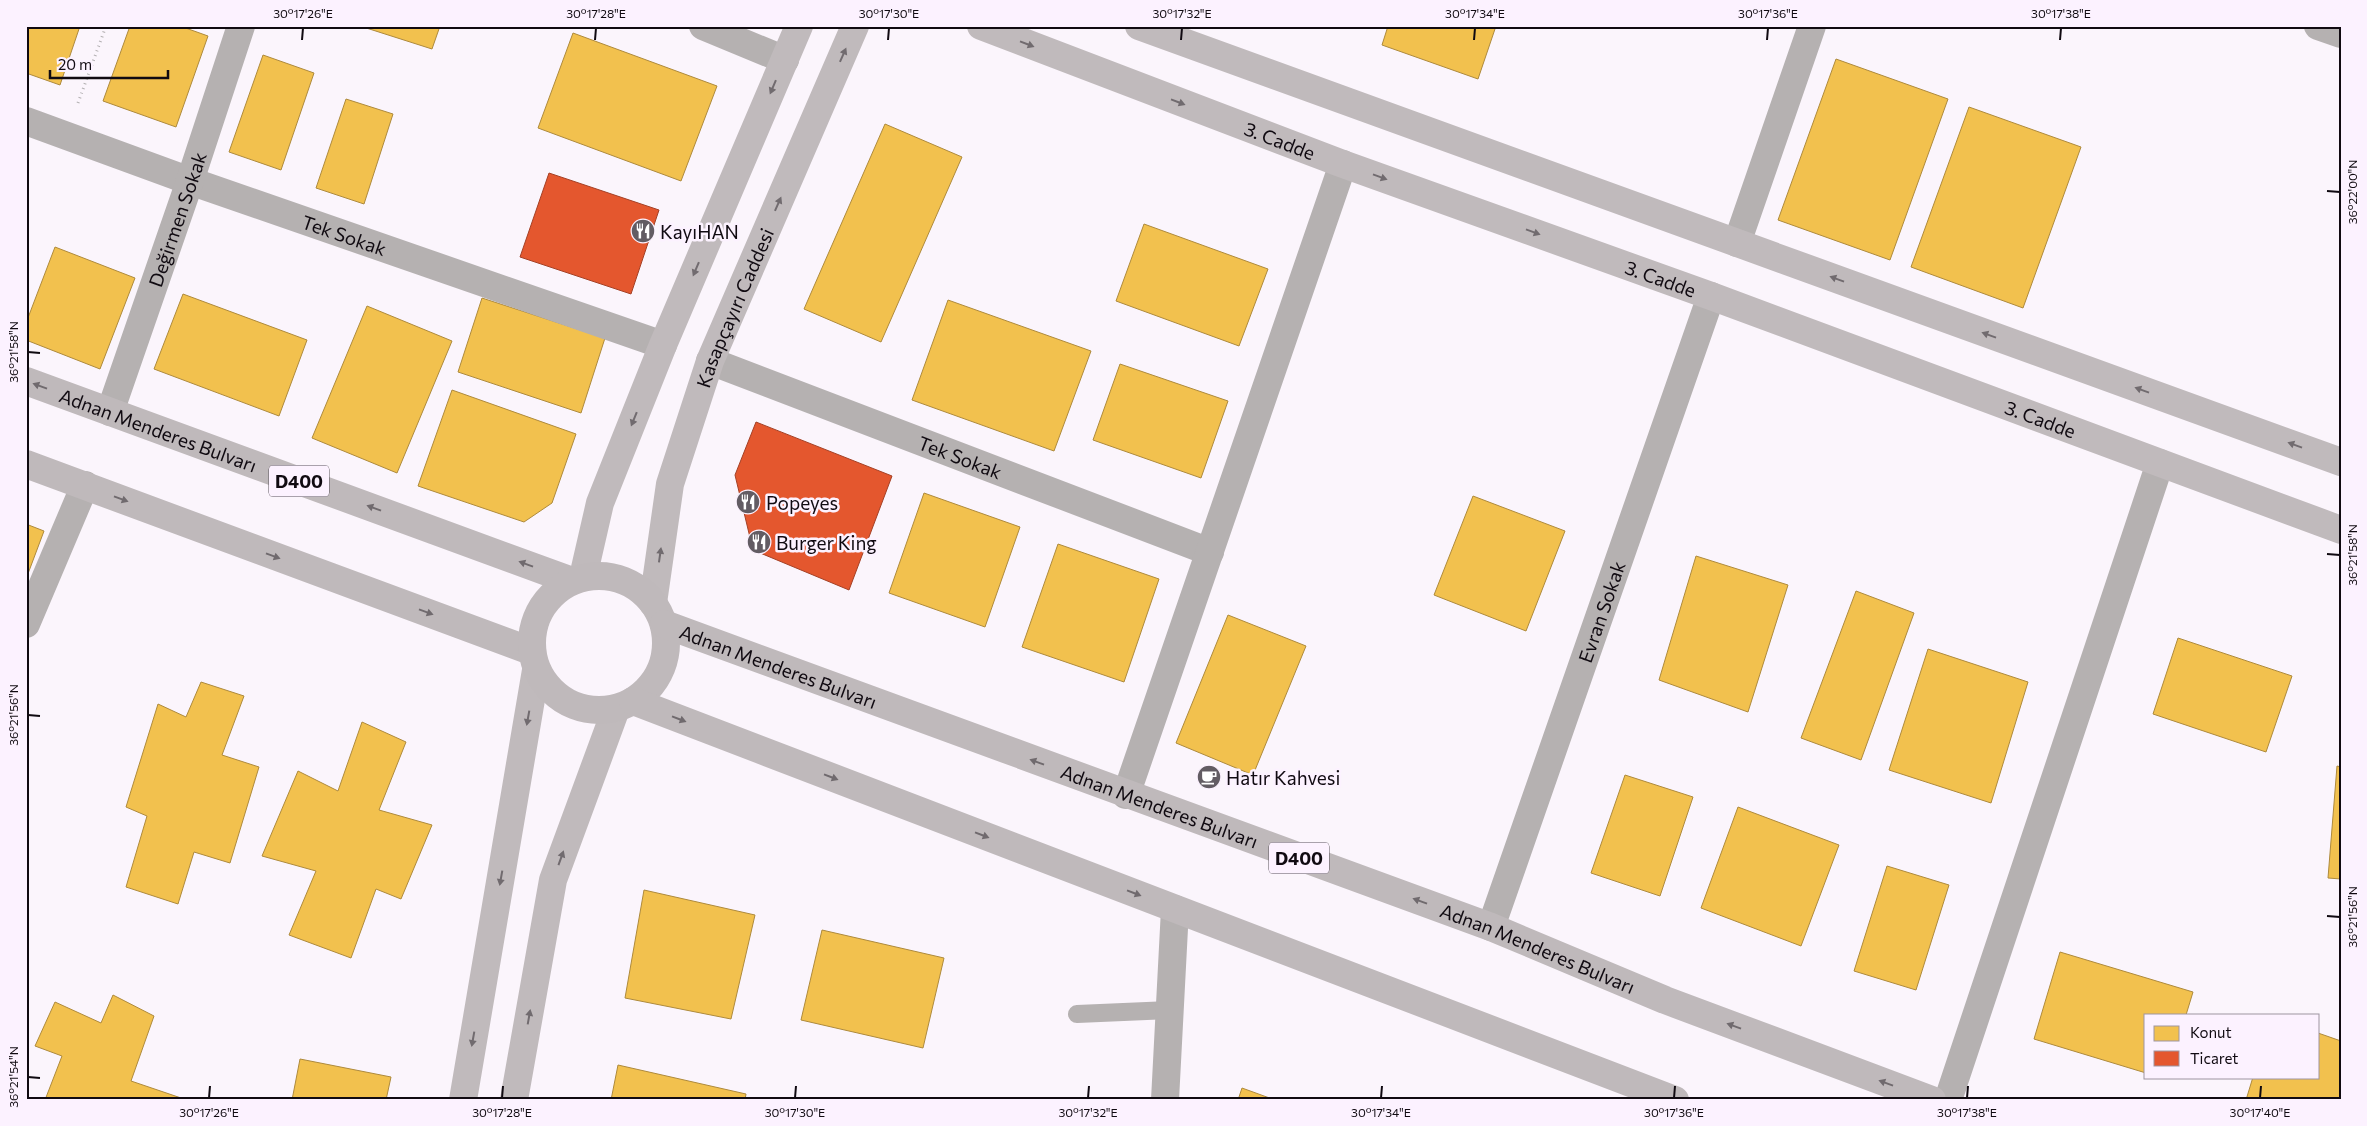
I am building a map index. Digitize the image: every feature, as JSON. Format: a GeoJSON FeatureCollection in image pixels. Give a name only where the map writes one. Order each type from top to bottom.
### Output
{"type":"FeatureCollection","features":[{"type":"Feature","properties":{"kind":"highway","name":"Adnan Menderes Bulvarı"},"geometry":{"type":"LineString","coordinates":[[26,381],[578,579]]}},
{"type":"Feature","properties":{"kind":"highway"},"geometry":{"type":"LineString","coordinates":[[26,464],[85,485],[534,661]]}},
{"type":"Feature","properties":{"kind":"highway"},"geometry":{"type":"LineString","coordinates":[[603,576],[622,580],[639,589],[658,613],[667,646],[662,668],[650,687],[624,705],[597,711],[578,708],[561,700],[546,687],[534,661],[532,630],[540,610],[553,593],[578,579],[603,576]]}},
{"type":"Feature","properties":{"kind":"highway","name":"Adnan Menderes Bulvarı"},"geometry":{"type":"LineString","coordinates":[[658,613],[1126,795],[1491,927],[1665,1000],[1932,1100]]}},
{"type":"Feature","properties":{"kind":"highway"},"geometry":{"type":"LineString","coordinates":[[624,705],[1175,909],[1675,1100]]}},
{"type":"Feature","properties":{"kind":"street","name":"Değirmen Sokak"},"geometry":{"type":"LineString","coordinates":[[110,412],[190,181],[241,26]]}},
{"type":"Feature","properties":{"kind":"street"},"geometry":{"type":"LineString","coordinates":[[703,26],[785,60]]}},
{"type":"Feature","properties":{"kind":"street"},"geometry":{"type":"LineString","coordinates":[[578,579],[600,503],[663,345],[799,26]]}},
{"type":"Feature","properties":{"kind":"street","name":"Kasapçayırı Caddesi"},"geometry":{"type":"LineString","coordinates":[[658,613],[670,484],[710,360],[855,26]]}},
{"type":"Feature","properties":{"kind":"street","name":"3. Cadde"},"geometry":{"type":"LineString","coordinates":[[981,26],[1343,164],[1712,296],[2341,530]]}},
{"type":"Feature","properties":{"kind":"street"},"geometry":{"type":"LineString","coordinates":[[1139,26],[2341,462]]}},
{"type":"Feature","properties":{"kind":"street"},"geometry":{"type":"LineString","coordinates":[[1737,243],[1812,26]]}},
{"type":"Feature","properties":{"kind":"street"},"geometry":{"type":"LineString","coordinates":[[2318,26],[2341,34]]}},
{"type":"Feature","properties":{"kind":"street","name":"Tek Sokak"},"geometry":{"type":"LineString","coordinates":[[26,121],[190,181],[663,345]]}},
{"type":"Feature","properties":{"kind":"street"},"geometry":{"type":"LineString","coordinates":[[1126,795],[1343,164]]}},
{"type":"Feature","properties":{"kind":"street","name":"Evran Sokak"},"geometry":{"type":"LineString","coordinates":[[1491,927],[1712,296]]}},
{"type":"Feature","properties":{"kind":"street","name":"Tek Sokak"},"geometry":{"type":"LineString","coordinates":[[710,360],[1210,552]]}},
{"type":"Feature","properties":{"kind":"street"},"geometry":{"type":"LineString","coordinates":[[1948,1100],[2160,463]]}},
{"type":"Feature","properties":{"kind":"street"},"geometry":{"type":"LineString","coordinates":[[26,624],[85,485]]}},
{"type":"Feature","properties":{"kind":"street"},"geometry":{"type":"LineString","coordinates":[[463,1100],[534,661]]}},
{"type":"Feature","properties":{"kind":"street"},"geometry":{"type":"LineString","coordinates":[[514,1100],[553,880],[624,705]]}},
{"type":"Feature","properties":{"kind":"street"},"geometry":{"type":"LineString","coordinates":[[1164,1100],[1175,909]]}},
{"type":"Feature","properties":{"kind":"lane"},"geometry":{"type":"LineString","coordinates":[[1077,1014],[1170,1010]]}},
{"type":"Feature","properties":{"kind":"path"},"geometry":{"type":"LineString","coordinates":[[67,136],[106,26]]}},
{"type":"Feature","properties":{"kind":"building: Konut"},"geometry":{"type":"Polygon","coordinates":[[[26,26],[80,26],[60,85],[26,73],[26,26]]]}},
{"type":"Feature","properties":{"kind":"building: Konut"},"geometry":{"type":"Polygon","coordinates":[[[130,26],[180,26],[208,36],[176,127],[103,101],[130,26]]]}},
{"type":"Feature","properties":{"kind":"building: Konut"},"geometry":{"type":"Polygon","coordinates":[[[360,26],[440,26],[432,49],[360,26]]]}},
{"type":"Feature","properties":{"kind":"building: Konut"},"geometry":{"type":"Polygon","coordinates":[[[1388,26],[1496,26],[1478,79],[1382,45],[1388,26]]]}},
{"type":"Feature","properties":{"kind":"building: Konut"},"geometry":{"type":"Polygon","coordinates":[[[573,33],[717,86],[681,181],[538,128],[573,33]]]}},
{"type":"Feature","properties":{"kind":"building: Konut"},"geometry":{"type":"Polygon","coordinates":[[[263,55],[314,73],[281,170],[229,152],[263,55]]]}},
{"type":"Feature","properties":{"kind":"building: Konut"},"geometry":{"type":"Polygon","coordinates":[[[1836,59],[1948,99],[1890,260],[1778,220],[1836,59]]]}},
{"type":"Feature","properties":{"kind":"building: Konut"},"geometry":{"type":"Polygon","coordinates":[[[346,99],[393,114],[364,204],[316,188],[346,99]]]}},
{"type":"Feature","properties":{"kind":"building: Konut"},"geometry":{"type":"Polygon","coordinates":[[[1969,107],[2081,147],[2023,308],[1911,267],[1969,107]]]}},
{"type":"Feature","properties":{"kind":"building: Konut"},"geometry":{"type":"Polygon","coordinates":[[[885,124],[962,157],[881,342],[804,309],[885,124]]]}},
{"type":"Feature","properties":{"kind":"building: Konut"},"geometry":{"type":"Polygon","coordinates":[[[1144,224],[1268,269],[1239,346],[1116,301],[1144,224]]]}},
{"type":"Feature","properties":{"kind":"building: Konut"},"geometry":{"type":"Polygon","coordinates":[[[55,247],[135,278],[100,369],[26,340],[26,323],[55,247]]]}},
{"type":"Feature","properties":{"kind":"building: Konut"},"geometry":{"type":"Polygon","coordinates":[[[183,294],[307,340],[279,416],[154,369],[183,294]]]}},
{"type":"Feature","properties":{"kind":"building: Konut"},"geometry":{"type":"Polygon","coordinates":[[[482,298],[605,338],[581,413],[458,372],[482,298]]]}},
{"type":"Feature","properties":{"kind":"building: Konut"},"geometry":{"type":"Polygon","coordinates":[[[948,300],[1091,351],[1054,451],[912,400],[948,300]]]}},
{"type":"Feature","properties":{"kind":"building: Konut"},"geometry":{"type":"Polygon","coordinates":[[[367,306],[452,341],[397,473],[312,438],[367,306]]]}},
{"type":"Feature","properties":{"kind":"building: Konut"},"geometry":{"type":"Polygon","coordinates":[[[1120,364],[1228,401],[1201,478],[1093,440],[1120,364]]]}},
{"type":"Feature","properties":{"kind":"building: Konut"},"geometry":{"type":"Polygon","coordinates":[[[452,390],[576,434],[552,503],[524,522],[418,486],[452,390]]]}},
{"type":"Feature","properties":{"kind":"building: Konut"},"geometry":{"type":"Polygon","coordinates":[[[924,493],[1020,527],[985,627],[889,593],[924,493]]]}},
{"type":"Feature","properties":{"kind":"building: Konut"},"geometry":{"type":"Polygon","coordinates":[[[1473,496],[1565,531],[1526,631],[1434,595],[1473,496]]]}},
{"type":"Feature","properties":{"kind":"building: Konut"},"geometry":{"type":"Polygon","coordinates":[[[26,524],[44,531],[26,579],[26,524]]]}},
{"type":"Feature","properties":{"kind":"building: Konut"},"geometry":{"type":"Polygon","coordinates":[[[1058,544],[1159,579],[1124,682],[1022,647],[1058,544]]]}},
{"type":"Feature","properties":{"kind":"building: Konut"},"geometry":{"type":"Polygon","coordinates":[[[1696,556],[1788,585],[1748,712],[1659,680],[1696,556]]]}},
{"type":"Feature","properties":{"kind":"building: Konut"},"geometry":{"type":"Polygon","coordinates":[[[1856,591],[1914,613],[1861,760],[1801,738],[1856,591]]]}},
{"type":"Feature","properties":{"kind":"building: Konut"},"geometry":{"type":"Polygon","coordinates":[[[1228,615],[1306,646],[1253,775],[1176,743],[1228,615]]]}},
{"type":"Feature","properties":{"kind":"building: Konut"},"geometry":{"type":"Polygon","coordinates":[[[2178,638],[2292,676],[2266,752],[2153,714],[2178,638]]]}},
{"type":"Feature","properties":{"kind":"building: Konut"},"geometry":{"type":"Polygon","coordinates":[[[1928,649],[2028,682],[1991,803],[1889,770],[1928,649]]]}},
{"type":"Feature","properties":{"kind":"building: Konut"},"geometry":{"type":"Polygon","coordinates":[[[201,682],[244,696],[222,755],[259,767],[230,863],[194,852],[178,904],[126,887],[147,816],[126,807],[158,704],[186,717],[201,682]]]}},
{"type":"Feature","properties":{"kind":"building: Konut"},"geometry":{"type":"Polygon","coordinates":[[[362,722],[406,742],[379,810],[432,825],[401,899],[376,889],[351,958],[289,935],[316,871],[262,856],[298,771],[338,791],[362,722]]]}},
{"type":"Feature","properties":{"kind":"building: Konut"},"geometry":{"type":"Polygon","coordinates":[[[2337,766],[2341,767],[2341,879],[2328,878],[2337,766]]]}},
{"type":"Feature","properties":{"kind":"building: Konut"},"geometry":{"type":"Polygon","coordinates":[[[1625,775],[1693,797],[1660,896],[1591,873],[1625,775]]]}},
{"type":"Feature","properties":{"kind":"building: Konut"},"geometry":{"type":"Polygon","coordinates":[[[1738,807],[1839,845],[1801,946],[1701,908],[1738,807]]]}},
{"type":"Feature","properties":{"kind":"building: Konut"},"geometry":{"type":"Polygon","coordinates":[[[1887,866],[1949,885],[1916,990],[1854,971],[1887,866]]]}},
{"type":"Feature","properties":{"kind":"building: Konut"},"geometry":{"type":"Polygon","coordinates":[[[644,890],[755,915],[731,1019],[625,998],[644,890]]]}},
{"type":"Feature","properties":{"kind":"building: Konut"},"geometry":{"type":"Polygon","coordinates":[[[822,930],[944,958],[923,1048],[801,1020],[822,930]]]}},
{"type":"Feature","properties":{"kind":"building: Konut"},"geometry":{"type":"Polygon","coordinates":[[[2060,952],[2193,992],[2186,1014],[2144,1014],[2144,1072],[2034,1039],[2060,952]]]}},
{"type":"Feature","properties":{"kind":"building: Konut"},"geometry":{"type":"Polygon","coordinates":[[[113,995],[154,1016],[131,1081],[187,1100],[45,1100],[62,1056],[35,1046],[55,1002],[101,1023],[113,995]]]}},
{"type":"Feature","properties":{"kind":"building: Konut"},"geometry":{"type":"Polygon","coordinates":[[[2320,1034],[2341,1041],[2341,1100],[2246,1100],[2253,1078],[2320,1078],[2320,1034]]]}},
{"type":"Feature","properties":{"kind":"building: Konut"},"geometry":{"type":"Polygon","coordinates":[[[300,1059],[391,1077],[386,1100],[292,1100],[300,1059]]]}},
{"type":"Feature","properties":{"kind":"building: Konut"},"geometry":{"type":"Polygon","coordinates":[[[618,1065],[746,1094],[745,1100],[611,1100],[618,1065]]]}},
{"type":"Feature","properties":{"kind":"building: Konut"},"geometry":{"type":"Polygon","coordinates":[[[1242,1088],[1275,1100],[1238,1100],[1242,1088]]]}},
{"type":"Feature","properties":{"kind":"building: Ticaret"},"geometry":{"type":"Polygon","coordinates":[[[549,173],[659,210],[631,294],[520,257],[549,173]]]}},
{"type":"Feature","properties":{"kind":"building: Ticaret"},"geometry":{"type":"Polygon","coordinates":[[[756,422],[892,476],[849,590],[753,550],[735,475],[756,422]]]}},
{"type":"Feature","properties":{"kind":"place","name":"KayıHAN"},"geometry":{"type":"Point","coordinates":[643,231]}},
{"type":"Feature","properties":{"kind":"place","name":"Popeyes"},"geometry":{"type":"Point","coordinates":[748,502]}},
{"type":"Feature","properties":{"kind":"place","name":"Burger King"},"geometry":{"type":"Point","coordinates":[759,542]}},
{"type":"Feature","properties":{"kind":"place","name":"Hatır Kahvesi"},"geometry":{"type":"Point","coordinates":[1209,777]}}]}
